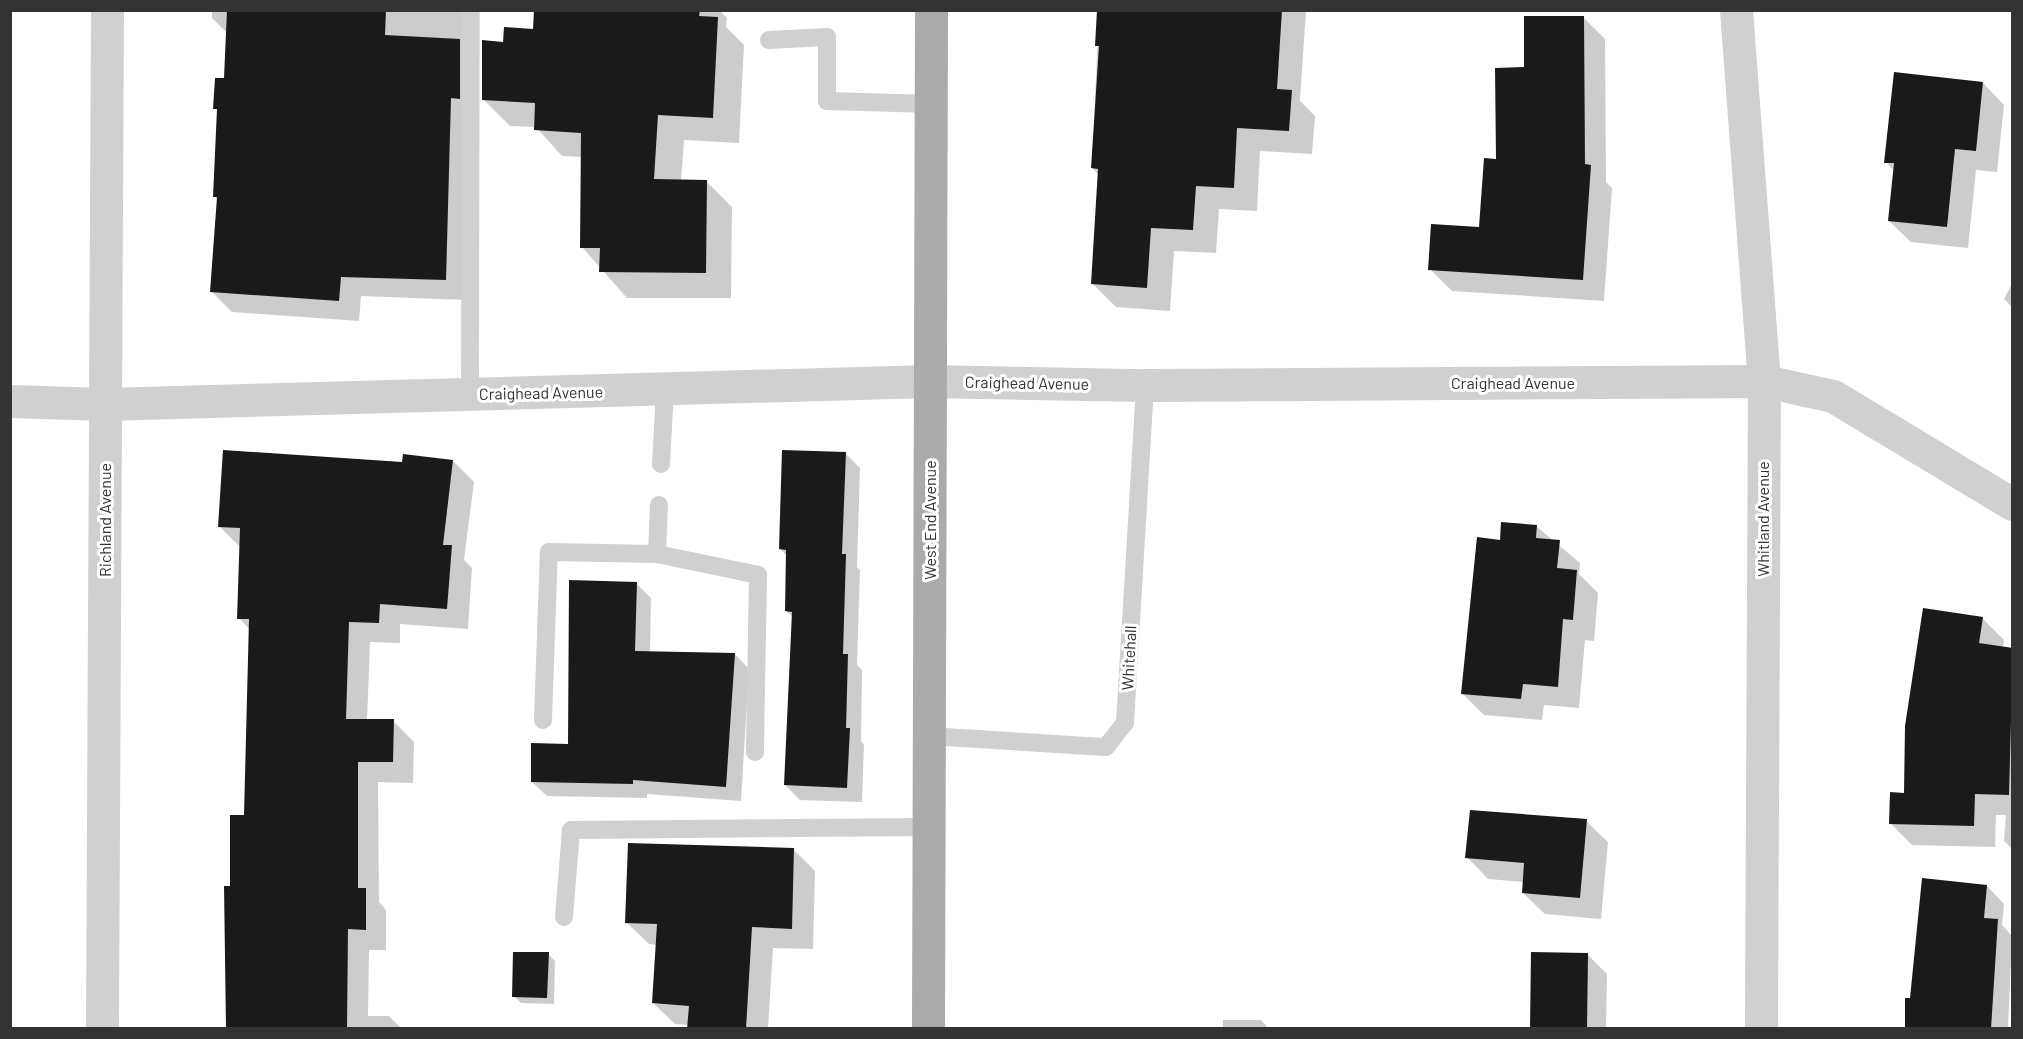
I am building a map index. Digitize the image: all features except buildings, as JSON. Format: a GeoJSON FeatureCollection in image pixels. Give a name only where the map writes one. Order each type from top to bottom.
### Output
{"type":"FeatureCollection","features":[{"type":"Feature","properties":{"kind":"main road","name":"West End Avenue"},"geometry":{"type":"LineString","coordinates":[[928,1029],[931,10]]}},
{"type":"Feature","properties":{"kind":"street","name":"Richland Avenue"},"geometry":{"type":"LineString","coordinates":[[102,1029],[107,10]]}},
{"type":"Feature","properties":{"kind":"street","name":"Whitland Avenue"},"geometry":{"type":"LineString","coordinates":[[1736,10],[1764,381],[1761,1029]]}},
{"type":"Feature","properties":{"kind":"street","name":"Craighead Avenue"},"geometry":{"type":"LineString","coordinates":[[10,401],[105,404],[930,381],[1146,385],[1764,381],[1833,396],[2013,504]]}},
{"type":"Feature","properties":{"kind":"lane"},"geometry":{"type":"LineString","coordinates":[[470,394],[471,10]]}},
{"type":"Feature","properties":{"kind":"lane"},"geometry":{"type":"LineString","coordinates":[[769,40],[827,38],[827,101],[931,104]]}},
{"type":"Feature","properties":{"kind":"lane","name":"Whitehall"},"geometry":{"type":"LineString","coordinates":[[929,736],[1106,747],[1125,723],[1146,385]]}},
{"type":"Feature","properties":{"kind":"lane"},"geometry":{"type":"LineString","coordinates":[[660,464],[665,390]]}},
{"type":"Feature","properties":{"kind":"lane"},"geometry":{"type":"LineString","coordinates":[[657,554],[659,505]]}},
{"type":"Feature","properties":{"kind":"lane"},"geometry":{"type":"LineString","coordinates":[[543,720],[549,552],[657,554],[758,575],[755,752]]}},
{"type":"Feature","properties":{"kind":"lane"},"geometry":{"type":"LineString","coordinates":[[564,917],[571,830],[929,827]]}}]}
